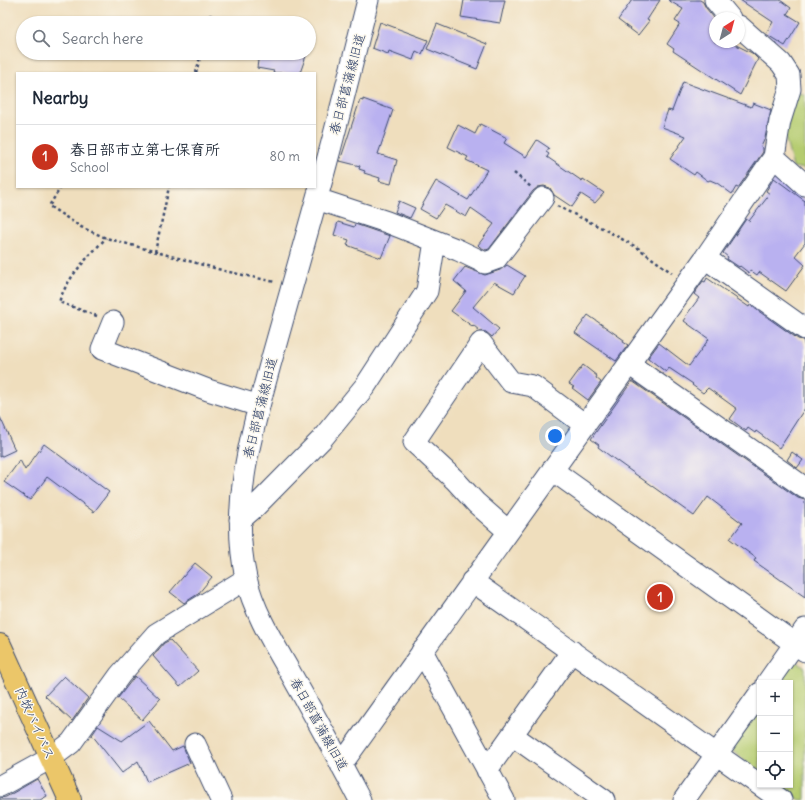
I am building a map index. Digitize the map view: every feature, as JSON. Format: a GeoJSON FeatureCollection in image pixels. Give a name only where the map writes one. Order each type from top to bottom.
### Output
{"type":"FeatureCollection","features":[{"type":"Feature","properties":{"kind":"main road","name":"内牧バイパス"},"geometry":{"type":"LineString","coordinates":[[0,645],[70,800]]}},
{"type":"Feature","properties":{"kind":"street","name":"春日部菖蒲線旧道"},"geometry":{"type":"LineString","coordinates":[[360,800],[270,637],[255,604],[246,579],[240,544],[240,520],[244,471],[259,406],[317,199],[368,0]]}},
{"type":"Feature","properties":{"kind":"street"},"geometry":{"type":"LineString","coordinates":[[342,765],[472,581],[630,364],[774,157],[780,121],[790,89],[788,75],[781,63],[745,27]]}},
{"type":"Feature","properties":{"kind":"street"},"geometry":{"type":"LineString","coordinates":[[774,157],[804,183]]}},
{"type":"Feature","properties":{"kind":"street"},"geometry":{"type":"LineString","coordinates":[[317,199],[387,222],[485,263],[496,259],[543,198]]}},
{"type":"Feature","properties":{"kind":"street"},"geometry":{"type":"LineString","coordinates":[[240,520],[256,506],[321,440],[366,384],[426,291],[435,241]]}},
{"type":"Feature","properties":{"kind":"street"},"geometry":{"type":"LineString","coordinates":[[705,258],[805,329]]}},
{"type":"Feature","properties":{"kind":"street"},"geometry":{"type":"LineString","coordinates":[[113,322],[102,349],[208,390],[259,406]]}},
{"type":"Feature","properties":{"kind":"street"},"geometry":{"type":"LineString","coordinates":[[508,531],[476,503],[455,480],[414,442],[481,343],[511,382],[532,386],[585,425]]}},
{"type":"Feature","properties":{"kind":"street"},"geometry":{"type":"LineString","coordinates":[[630,364],[805,488]]}},
{"type":"Feature","properties":{"kind":"street"},"geometry":{"type":"LineString","coordinates":[[552,470],[802,641],[770,680]]}},
{"type":"Feature","properties":{"kind":"street"},"geometry":{"type":"LineString","coordinates":[[0,786],[51,758],[71,743],[120,675],[156,634],[246,579]]}},
{"type":"Feature","properties":{"kind":"street"},"geometry":{"type":"LineString","coordinates":[[472,581],[781,800]]}},
{"type":"Feature","properties":{"kind":"street"},"geometry":{"type":"LineString","coordinates":[[422,651],[504,800]]}},
{"type":"Feature","properties":{"kind":"street"},"geometry":{"type":"LineString","coordinates":[[487,770],[572,651]]}},
{"type":"Feature","properties":{"kind":"street"},"geometry":{"type":"LineString","coordinates":[[684,800],[757,697]]}},
{"type":"Feature","properties":{"kind":"street"},"geometry":{"type":"LineString","coordinates":[[512,735],[604,800]]}},
{"type":"Feature","properties":{"kind":"street"},"geometry":{"type":"LineString","coordinates":[[195,744],[221,800]]}},
{"type":"Feature","properties":{"kind":"path"},"geometry":{"type":"LineString","coordinates":[[210,16],[211,12]]}},
{"type":"Feature","properties":{"kind":"path"},"geometry":{"type":"LineString","coordinates":[[196,72],[199,60]]}},
{"type":"Feature","properties":{"kind":"path"},"geometry":{"type":"LineString","coordinates":[[514,173],[543,198],[638,248],[687,283]]}},
{"type":"Feature","properties":{"kind":"path"},"geometry":{"type":"LineString","coordinates":[[60,188],[49,206],[81,227],[106,238],[225,271],[292,285]]}},
{"type":"Feature","properties":{"kind":"path"},"geometry":{"type":"LineString","coordinates":[[155,252],[169,188]]}},
{"type":"Feature","properties":{"kind":"path"},"geometry":{"type":"LineString","coordinates":[[106,238],[76,271],[64,288],[59,302],[113,322]]}},
{"type":"Feature","properties":{"kind":"green space"},"geometry":{"type":"Polygon","coordinates":[[[797,92],[805,95],[805,169],[793,167],[784,134],[797,92]]]}},
{"type":"Feature","properties":{"kind":"green space"},"geometry":{"type":"Polygon","coordinates":[[[794,660],[805,668],[805,800],[799,800],[783,788],[793,788],[793,680],[780,680],[794,660]]]}},
{"type":"Feature","properties":{"kind":"green space"},"geometry":{"type":"Polygon","coordinates":[[[757,713],[757,769],[731,750],[757,713]]]}},
{"type":"Feature","properties":{"kind":"building"},"geometry":{"type":"Polygon","coordinates":[[[464,0],[505,0],[500,23],[461,17],[464,0]]]}},
{"type":"Feature","properties":{"kind":"building"},"geometry":{"type":"Polygon","coordinates":[[[632,0],[660,0],[647,20],[649,21],[638,35],[618,20],[632,0]]]}},
{"type":"Feature","properties":{"kind":"building"},"geometry":{"type":"Polygon","coordinates":[[[668,0],[700,0],[703,2],[709,12],[709,48],[742,48],[752,53],[758,59],[740,95],[673,51],[674,49],[667,44],[680,24],[675,21],[683,9],[668,0]]]}},
{"type":"Feature","properties":{"kind":"building"},"geometry":{"type":"Polygon","coordinates":[[[740,0],[780,0],[791,8],[787,14],[800,22],[785,46],[766,34],[773,22],[740,0]]]}},
{"type":"Feature","properties":{"kind":"building"},"geometry":{"type":"Polygon","coordinates":[[[380,22],[428,40],[422,54],[416,51],[413,60],[389,51],[388,54],[372,48],[380,22]]]}},
{"type":"Feature","properties":{"kind":"building"},"geometry":{"type":"Polygon","coordinates":[[[437,24],[487,44],[477,69],[427,49],[437,24]]]}},
{"type":"Feature","properties":{"kind":"building"},"geometry":{"type":"Polygon","coordinates":[[[258,60],[305,60],[300,72],[274,72],[257,68],[258,60]]]}},
{"type":"Feature","properties":{"kind":"building"},"geometry":{"type":"Polygon","coordinates":[[[683,82],[751,107],[753,103],[771,110],[765,138],[761,147],[763,148],[763,152],[738,188],[736,187],[732,194],[717,183],[710,180],[708,181],[696,172],[694,175],[670,159],[686,136],[662,127],[668,110],[672,111],[683,82]]]}},
{"type":"Feature","properties":{"kind":"building"},"geometry":{"type":"Polygon","coordinates":[[[363,99],[393,110],[378,154],[397,160],[391,184],[379,181],[380,178],[364,173],[365,171],[359,169],[360,166],[340,161],[360,100],[363,101],[363,99]]]}},
{"type":"Feature","properties":{"kind":"building"},"geometry":{"type":"Polygon","coordinates":[[[480,124],[507,138],[504,143],[526,157],[537,140],[549,148],[546,152],[549,154],[547,157],[582,181],[583,179],[604,193],[595,203],[581,194],[572,207],[554,195],[550,188],[544,186],[538,187],[533,191],[489,249],[486,250],[480,247],[478,245],[494,224],[471,208],[466,217],[445,205],[436,218],[420,209],[436,181],[468,200],[487,170],[466,160],[468,157],[448,147],[458,125],[475,134],[480,124]]]}},
{"type":"Feature","properties":{"kind":"building"},"geometry":{"type":"Polygon","coordinates":[[[774,178],[805,201],[805,243],[795,256],[805,265],[786,291],[759,272],[757,275],[750,270],[749,273],[740,266],[739,267],[727,259],[728,257],[723,253],[746,219],[749,221],[770,194],[766,191],[774,178]]]}},
{"type":"Feature","properties":{"kind":"building"},"geometry":{"type":"Polygon","coordinates":[[[399,201],[415,208],[410,218],[395,212],[399,201]]]}},
{"type":"Feature","properties":{"kind":"building"},"geometry":{"type":"Polygon","coordinates":[[[338,222],[354,227],[355,224],[390,236],[381,258],[347,245],[349,240],[334,235],[338,222]]]}},
{"type":"Feature","properties":{"kind":"building"},"geometry":{"type":"Polygon","coordinates":[[[507,265],[525,276],[514,293],[494,282],[473,307],[499,329],[492,337],[486,332],[480,331],[473,325],[472,326],[451,311],[466,291],[454,281],[465,267],[485,275],[500,270],[507,265]]]}},
{"type":"Feature","properties":{"kind":"building"},"geometry":{"type":"Polygon","coordinates":[[[707,278],[749,307],[750,305],[798,339],[803,340],[805,348],[805,408],[779,448],[756,431],[755,433],[748,428],[746,431],[730,419],[737,409],[708,388],[703,393],[692,385],[693,384],[669,368],[666,372],[648,358],[659,343],[689,366],[709,339],[684,321],[686,318],[685,317],[699,298],[694,294],[703,281],[705,282],[707,278]]]}},
{"type":"Feature","properties":{"kind":"building"},"geometry":{"type":"Polygon","coordinates":[[[588,315],[624,340],[623,342],[628,345],[616,361],[575,333],[588,315]]]}},
{"type":"Feature","properties":{"kind":"building"},"geometry":{"type":"Polygon","coordinates":[[[583,365],[597,376],[596,378],[601,382],[588,400],[569,384],[583,365]]]}},
{"type":"Feature","properties":{"kind":"building"},"geometry":{"type":"Polygon","coordinates":[[[632,381],[798,498],[805,500],[805,597],[754,561],[756,558],[730,539],[742,523],[708,497],[694,516],[614,459],[598,447],[599,445],[591,439],[632,381]]]}},
{"type":"Feature","properties":{"kind":"building"},"geometry":{"type":"Polygon","coordinates":[[[0,417],[15,450],[0,457],[0,417]]]}},
{"type":"Feature","properties":{"kind":"building"},"geometry":{"type":"Polygon","coordinates":[[[44,444],[109,492],[94,512],[47,477],[30,500],[4,482],[20,460],[25,470],[44,444]]]}},
{"type":"Feature","properties":{"kind":"building"},"geometry":{"type":"Polygon","coordinates":[[[792,452],[803,460],[797,468],[787,460],[792,452]]]}},
{"type":"Feature","properties":{"kind":"building"},"geometry":{"type":"Polygon","coordinates":[[[195,563],[212,577],[198,594],[184,603],[170,592],[195,563]]]}},
{"type":"Feature","properties":{"kind":"building"},"geometry":{"type":"Polygon","coordinates":[[[170,640],[198,671],[180,687],[153,656],[164,643],[170,640]]]}},
{"type":"Feature","properties":{"kind":"building"},"geometry":{"type":"Polygon","coordinates":[[[64,676],[88,698],[72,721],[45,696],[64,676]]]}},
{"type":"Feature","properties":{"kind":"building"},"geometry":{"type":"Polygon","coordinates":[[[135,676],[160,699],[142,720],[118,698],[135,676]]]}},
{"type":"Feature","properties":{"kind":"building"},"geometry":{"type":"Polygon","coordinates":[[[149,721],[172,751],[183,746],[190,763],[147,782],[138,761],[122,773],[92,735],[98,726],[122,741],[149,721]]]}},
{"type":"Feature","properties":{"kind":"building"},"geometry":{"type":"Polygon","coordinates":[[[37,779],[47,796],[40,800],[0,800],[0,798],[6,797],[37,779]]]}},
{"type":"Feature","properties":{"kind":"place","name":"春日部市立第七保育所"},"geometry":{"type":"Point","coordinates":[660,597]}}]}
